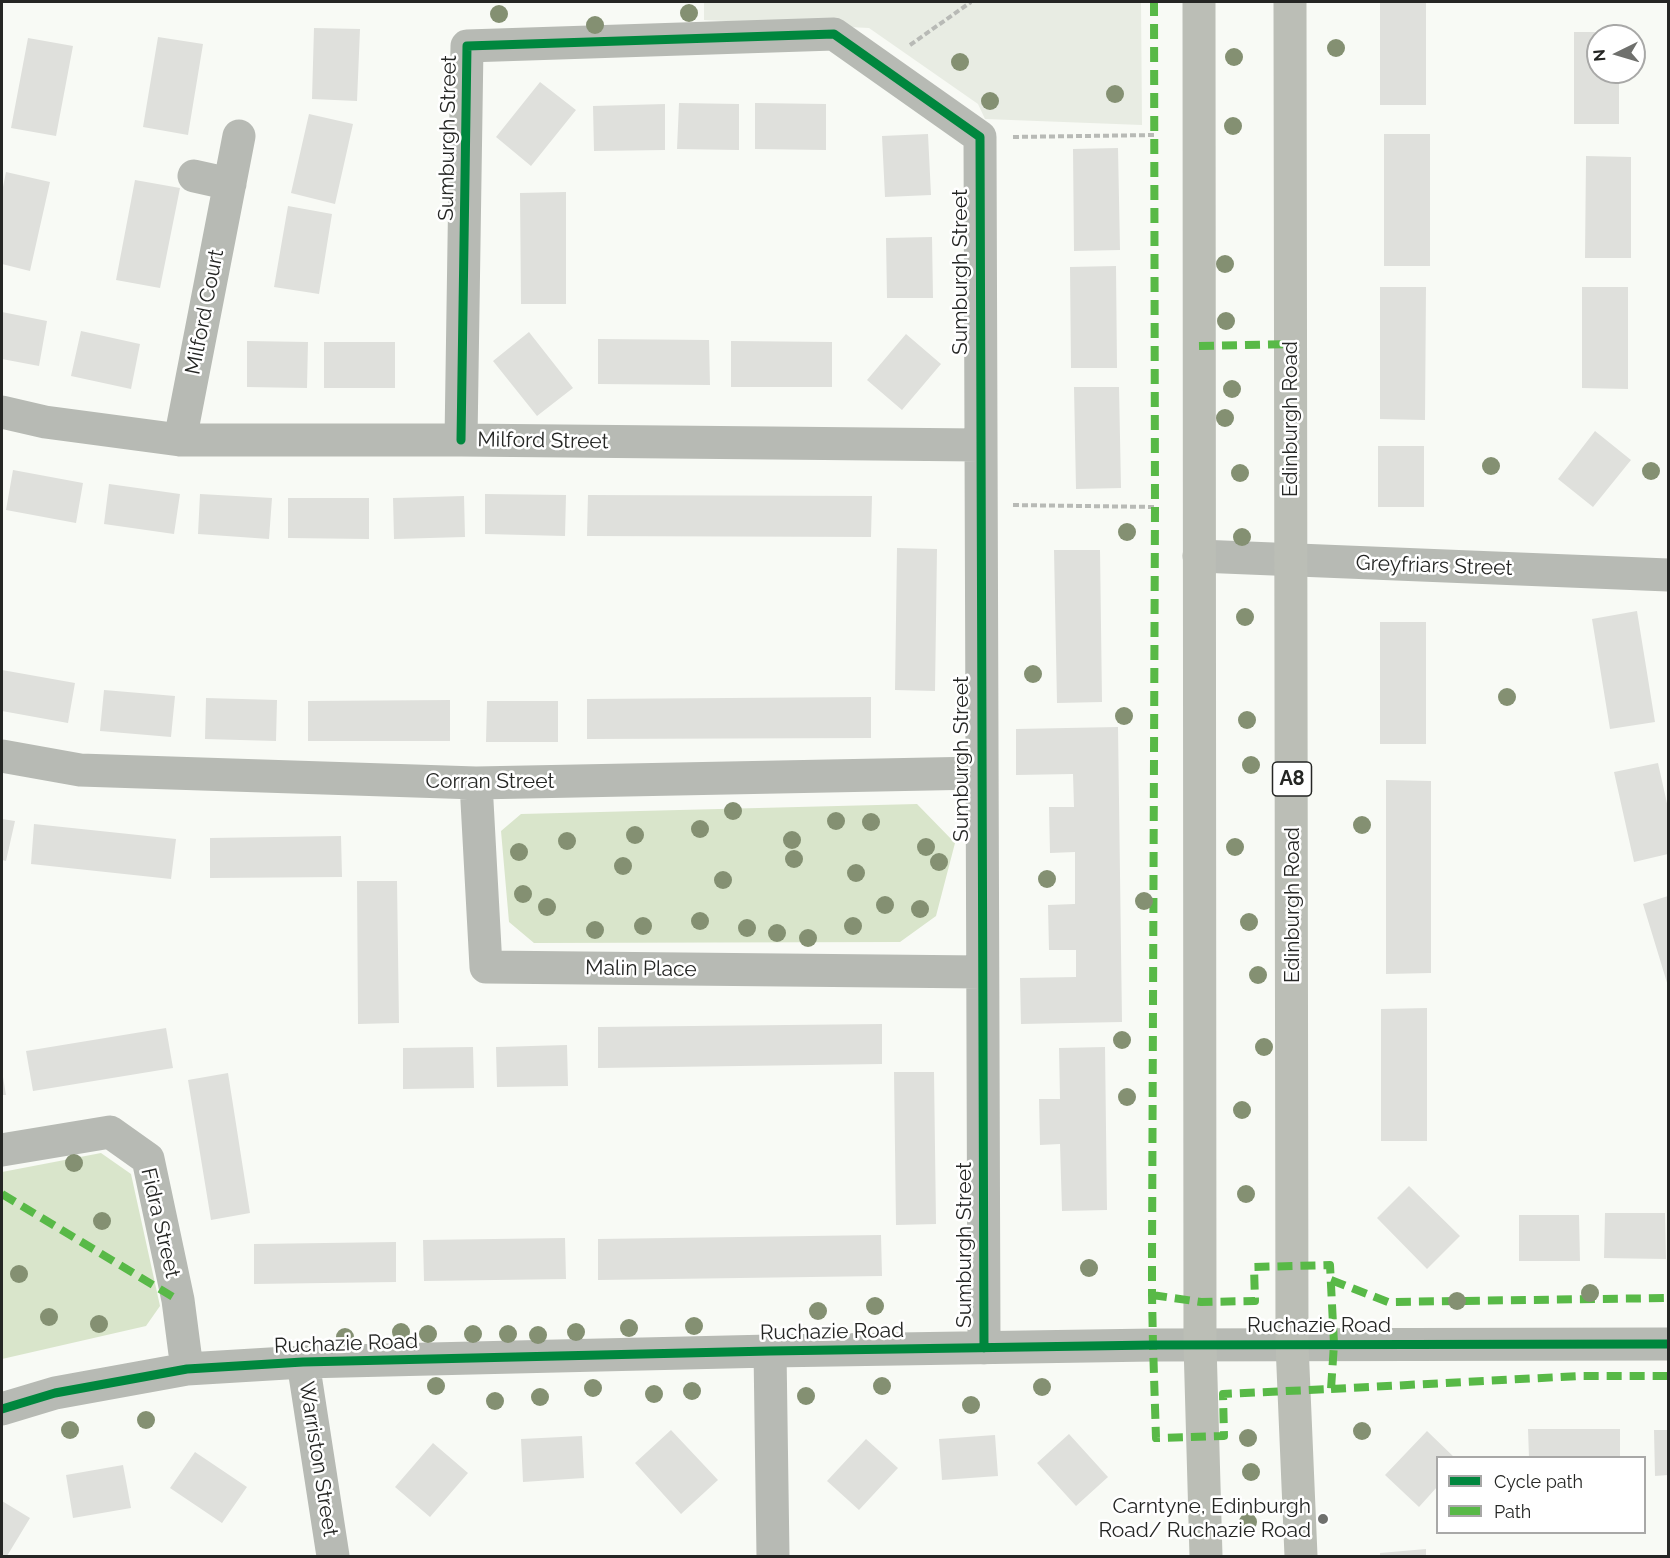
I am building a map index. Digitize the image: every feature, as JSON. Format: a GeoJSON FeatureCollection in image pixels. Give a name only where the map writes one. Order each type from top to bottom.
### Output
{"type":"FeatureCollection","features":[{"type":"Feature","properties":{"kind":"main road"},"geometry":{"type":"LineString","coordinates":[[1199,2],[1200,1344],[1206,1557]]}},
{"type":"Feature","properties":{"kind":"main road","name":"Edinburgh Road"},"geometry":{"type":"LineString","coordinates":[[1290,2],[1292,1344],[1301,1557]]}},
{"type":"Feature","properties":{"kind":"street","name":"Sumburgh Street"},"geometry":{"type":"LineString","coordinates":[[461,440],[467,46],[834,34],[980,137],[980,774],[984,1348]]}},
{"type":"Feature","properties":{"kind":"street","name":"Milford Court"},"geometry":{"type":"LineString","coordinates":[[180,440],[239,136]]}},
{"type":"Feature","properties":{"kind":"street"},"geometry":{"type":"LineString","coordinates":[[194,176],[230,184]]}},
{"type":"Feature","properties":{"kind":"street","name":"Milford Street"},"geometry":{"type":"LineString","coordinates":[[2,412],[45,422],[180,440],[979,445]]}},
{"type":"Feature","properties":{"kind":"street","name":"Greyfriars Street"},"geometry":{"type":"LineString","coordinates":[[1199,556],[1668,575]]}},
{"type":"Feature","properties":{"kind":"street","name":"Corran Street"},"geometry":{"type":"LineString","coordinates":[[2,756],[80,770],[476,783],[980,774]]}},
{"type":"Feature","properties":{"kind":"street","name":"Malin Place"},"geometry":{"type":"LineString","coordinates":[[476,783],[486,967],[981,972]]}},
{"type":"Feature","properties":{"kind":"street","name":"Fidra Street"},"geometry":{"type":"LineString","coordinates":[[2,1150],[110,1132],[148,1159],[177,1300],[187,1369]]}},
{"type":"Feature","properties":{"kind":"street","name":"Ruchazie Road"},"geometry":{"type":"LineString","coordinates":[[2,1408],[55,1393],[187,1369],[303,1362],[1200,1344],[1668,1344]]}},
{"type":"Feature","properties":{"kind":"street"},"geometry":{"type":"LineString","coordinates":[[770,1351],[773,1557]]}},
{"type":"Feature","properties":{"kind":"street","name":"Warriston Street"},"geometry":{"type":"LineString","coordinates":[[303,1362],[333,1557]]}},
{"type":"Feature","properties":{"kind":"path"},"geometry":{"type":"LineString","coordinates":[[880,67],[971,2]]}},
{"type":"Feature","properties":{"kind":"path"},"geometry":{"type":"LineString","coordinates":[[980,137],[1155,135]]}},
{"type":"Feature","properties":{"kind":"path"},"geometry":{"type":"LineString","coordinates":[[980,505],[1155,507]]}},
{"type":"Feature","properties":{"kind":"shaded area"},"geometry":{"type":"Polygon","coordinates":[[[704,2],[1141,2],[1142,125],[985,119],[978,104],[869,28],[704,20],[704,2]]]}},
{"type":"Feature","properties":{"kind":"green space"},"geometry":{"type":"Polygon","coordinates":[[[917,804],[955,843],[936,916],[900,942],[534,943],[509,922],[501,831],[521,814],[917,804]]]}},
{"type":"Feature","properties":{"kind":"green space"},"geometry":{"type":"Polygon","coordinates":[[[101,1153],[131,1174],[160,1306],[146,1326],[2,1359],[2,1172],[101,1153]]]}},
{"type":"Feature","properties":{"kind":"building"},"geometry":{"type":"Polygon","coordinates":[[[1380,2],[1426,2],[1426,105],[1380,105],[1380,2]]]}},
{"type":"Feature","properties":{"kind":"building"},"geometry":{"type":"Polygon","coordinates":[[[314,28],[360,29],[357,101],[312,99],[314,28]]]}},
{"type":"Feature","properties":{"kind":"building"},"geometry":{"type":"Polygon","coordinates":[[[1574,32],[1586,32],[1586,84],[1619,84],[1619,124],[1574,124],[1574,32]]]}},
{"type":"Feature","properties":{"kind":"building"},"geometry":{"type":"Polygon","coordinates":[[[158,37],[203,44],[188,135],[143,127],[158,37]]]}},
{"type":"Feature","properties":{"kind":"building"},"geometry":{"type":"Polygon","coordinates":[[[28,38],[73,46],[56,136],[11,128],[28,38]]]}},
{"type":"Feature","properties":{"kind":"building"},"geometry":{"type":"Polygon","coordinates":[[[540,82],[576,110],[531,166],[496,137],[540,82]]]}},
{"type":"Feature","properties":{"kind":"building"},"geometry":{"type":"Polygon","coordinates":[[[679,103],[739,104],[739,150],[677,149],[679,103]]]}},
{"type":"Feature","properties":{"kind":"building"},"geometry":{"type":"Polygon","coordinates":[[[755,103],[826,104],[826,150],[755,149],[755,103]]]}},
{"type":"Feature","properties":{"kind":"building"},"geometry":{"type":"Polygon","coordinates":[[[665,104],[665,150],[594,151],[593,106],[665,104]]]}},
{"type":"Feature","properties":{"kind":"building"},"geometry":{"type":"Polygon","coordinates":[[[309,114],[353,124],[335,204],[291,193],[309,114]]]}},
{"type":"Feature","properties":{"kind":"building"},"geometry":{"type":"Polygon","coordinates":[[[928,134],[931,195],[885,197],[882,136],[928,134]]]}},
{"type":"Feature","properties":{"kind":"building"},"geometry":{"type":"Polygon","coordinates":[[[1384,134],[1430,134],[1430,266],[1384,266],[1384,134]]]}},
{"type":"Feature","properties":{"kind":"building"},"geometry":{"type":"Polygon","coordinates":[[[1118,148],[1120,250],[1074,251],[1073,149],[1118,148]]]}},
{"type":"Feature","properties":{"kind":"building"},"geometry":{"type":"Polygon","coordinates":[[[1586,156],[1631,157],[1631,258],[1585,258],[1586,156]]]}},
{"type":"Feature","properties":{"kind":"building"},"geometry":{"type":"Polygon","coordinates":[[[6,172],[50,182],[30,271],[2,264],[2,192],[6,172]]]}},
{"type":"Feature","properties":{"kind":"building"},"geometry":{"type":"Polygon","coordinates":[[[135,180],[180,188],[160,288],[116,280],[135,180]]]}},
{"type":"Feature","properties":{"kind":"building"},"geometry":{"type":"Polygon","coordinates":[[[566,192],[566,304],[521,304],[520,193],[566,192]]]}},
{"type":"Feature","properties":{"kind":"building"},"geometry":{"type":"Polygon","coordinates":[[[288,206],[332,214],[319,294],[274,287],[288,206]]]}},
{"type":"Feature","properties":{"kind":"building"},"geometry":{"type":"Polygon","coordinates":[[[932,237],[933,298],[887,298],[886,238],[932,237]]]}},
{"type":"Feature","properties":{"kind":"building"},"geometry":{"type":"Polygon","coordinates":[[[1116,266],[1117,368],[1071,368],[1070,267],[1116,266]]]}},
{"type":"Feature","properties":{"kind":"building"},"geometry":{"type":"Polygon","coordinates":[[[1380,287],[1426,287],[1425,420],[1380,419],[1380,287]]]}},
{"type":"Feature","properties":{"kind":"building"},"geometry":{"type":"Polygon","coordinates":[[[1582,287],[1628,287],[1628,389],[1582,388],[1582,287]]]}},
{"type":"Feature","properties":{"kind":"building"},"geometry":{"type":"Polygon","coordinates":[[[2,312],[47,321],[39,366],[2,359],[2,312]]]}},
{"type":"Feature","properties":{"kind":"building"},"geometry":{"type":"Polygon","coordinates":[[[81,331],[140,344],[131,389],[71,376],[81,331]]]}},
{"type":"Feature","properties":{"kind":"building"},"geometry":{"type":"Polygon","coordinates":[[[529,332],[573,388],[537,416],[493,361],[529,332]]]}},
{"type":"Feature","properties":{"kind":"building"},"geometry":{"type":"Polygon","coordinates":[[[906,334],[941,364],[902,410],[867,380],[906,334]]]}},
{"type":"Feature","properties":{"kind":"building"},"geometry":{"type":"Polygon","coordinates":[[[598,339],[709,340],[710,385],[598,384],[598,339]]]}},
{"type":"Feature","properties":{"kind":"building"},"geometry":{"type":"Polygon","coordinates":[[[247,341],[308,342],[307,388],[247,387],[247,341]]]}},
{"type":"Feature","properties":{"kind":"building"},"geometry":{"type":"Polygon","coordinates":[[[731,341],[832,342],[832,387],[731,387],[731,341]]]}},
{"type":"Feature","properties":{"kind":"building"},"geometry":{"type":"Polygon","coordinates":[[[324,342],[395,342],[395,388],[324,388],[324,342]]]}},
{"type":"Feature","properties":{"kind":"building"},"geometry":{"type":"Polygon","coordinates":[[[1074,387],[1119,387],[1121,488],[1076,489],[1074,387]]]}},
{"type":"Feature","properties":{"kind":"building"},"geometry":{"type":"Polygon","coordinates":[[[1595,431],[1631,460],[1593,507],[1558,479],[1595,431]]]}},
{"type":"Feature","properties":{"kind":"building"},"geometry":{"type":"Polygon","coordinates":[[[1378,446],[1424,446],[1424,507],[1378,507],[1378,446]]]}},
{"type":"Feature","properties":{"kind":"building"},"geometry":{"type":"Polygon","coordinates":[[[13,470],[83,483],[76,523],[6,510],[13,470]]]}},
{"type":"Feature","properties":{"kind":"building"},"geometry":{"type":"Polygon","coordinates":[[[109,484],[180,494],[174,534],[104,524],[109,484]]]}},
{"type":"Feature","properties":{"kind":"building"},"geometry":{"type":"Polygon","coordinates":[[[200,494],[272,498],[269,539],[198,534],[200,494]]]}},
{"type":"Feature","properties":{"kind":"building"},"geometry":{"type":"Polygon","coordinates":[[[485,494],[566,495],[565,536],[485,534],[485,494]]]}},
{"type":"Feature","properties":{"kind":"building"},"geometry":{"type":"Polygon","coordinates":[[[588,495],[872,496],[871,537],[587,536],[588,495]]]}},
{"type":"Feature","properties":{"kind":"building"},"geometry":{"type":"Polygon","coordinates":[[[464,496],[465,537],[394,539],[393,498],[464,496]]]}},
{"type":"Feature","properties":{"kind":"building"},"geometry":{"type":"Polygon","coordinates":[[[288,498],[369,498],[369,539],[288,538],[288,498]]]}},
{"type":"Feature","properties":{"kind":"building"},"geometry":{"type":"Polygon","coordinates":[[[897,548],[937,549],[935,691],[895,690],[897,548]]]}},
{"type":"Feature","properties":{"kind":"building"},"geometry":{"type":"Polygon","coordinates":[[[1054,550],[1100,550],[1102,702],[1057,703],[1054,550]]]}},
{"type":"Feature","properties":{"kind":"building"},"geometry":{"type":"Polygon","coordinates":[[[1637,611],[1655,722],[1610,729],[1592,619],[1637,611]]]}},
{"type":"Feature","properties":{"kind":"building"},"geometry":{"type":"Polygon","coordinates":[[[1380,622],[1426,622],[1426,744],[1380,744],[1380,622]]]}},
{"type":"Feature","properties":{"kind":"building"},"geometry":{"type":"Polygon","coordinates":[[[2,670],[75,683],[68,723],[2,711],[2,670]]]}},
{"type":"Feature","properties":{"kind":"building"},"geometry":{"type":"Polygon","coordinates":[[[104,690],[175,696],[171,737],[100,731],[104,690]]]}},
{"type":"Feature","properties":{"kind":"building"},"geometry":{"type":"Polygon","coordinates":[[[871,697],[871,738],[587,739],[587,699],[871,697]]]}},
{"type":"Feature","properties":{"kind":"building"},"geometry":{"type":"Polygon","coordinates":[[[206,698],[277,700],[276,741],[205,739],[206,698]]]}},
{"type":"Feature","properties":{"kind":"building"},"geometry":{"type":"Polygon","coordinates":[[[450,700],[450,741],[308,741],[308,701],[450,700]]]}},
{"type":"Feature","properties":{"kind":"building"},"geometry":{"type":"Polygon","coordinates":[[[487,701],[558,701],[558,742],[486,742],[487,701]]]}},
{"type":"Feature","properties":{"kind":"building"},"geometry":{"type":"Polygon","coordinates":[[[1118,727],[1122,1022],[1021,1024],[1020,978],[1076,977],[1076,950],[1049,950],[1048,905],[1075,904],[1075,852],[1050,853],[1049,807],[1074,807],[1073,774],[1016,775],[1016,729],[1118,727]]]}},
{"type":"Feature","properties":{"kind":"building"},"geometry":{"type":"Polygon","coordinates":[[[1658,763],[1668,808],[1668,854],[1634,862],[1614,772],[1658,763]]]}},
{"type":"Feature","properties":{"kind":"building"},"geometry":{"type":"Polygon","coordinates":[[[1386,780],[1431,781],[1431,973],[1386,974],[1386,780]]]}},
{"type":"Feature","properties":{"kind":"building"},"geometry":{"type":"Polygon","coordinates":[[[2,819],[15,821],[6,861],[2,860],[2,819]]]}},
{"type":"Feature","properties":{"kind":"building"},"geometry":{"type":"Polygon","coordinates":[[[34,824],[176,839],[171,879],[31,864],[34,824]]]}},
{"type":"Feature","properties":{"kind":"building"},"geometry":{"type":"Polygon","coordinates":[[[341,836],[342,877],[210,878],[210,838],[341,836]]]}},
{"type":"Feature","properties":{"kind":"building"},"geometry":{"type":"Polygon","coordinates":[[[357,881],[397,881],[399,1023],[358,1024],[357,881]]]}},
{"type":"Feature","properties":{"kind":"building"},"geometry":{"type":"Polygon","coordinates":[[[1668,896],[1668,986],[1643,904],[1668,896]]]}},
{"type":"Feature","properties":{"kind":"building"},"geometry":{"type":"Polygon","coordinates":[[[1427,1008],[1427,1141],[1381,1141],[1381,1009],[1427,1008]]]}},
{"type":"Feature","properties":{"kind":"building"},"geometry":{"type":"Polygon","coordinates":[[[882,1024],[882,1064],[598,1068],[598,1027],[882,1024]]]}},
{"type":"Feature","properties":{"kind":"building"},"geometry":{"type":"Polygon","coordinates":[[[166,1028],[173,1068],[33,1091],[26,1051],[166,1028]]]}},
{"type":"Feature","properties":{"kind":"building"},"geometry":{"type":"Polygon","coordinates":[[[567,1045],[568,1086],[497,1087],[496,1047],[567,1045]]]}},
{"type":"Feature","properties":{"kind":"building"},"geometry":{"type":"Polygon","coordinates":[[[473,1047],[474,1088],[403,1089],[403,1048],[473,1047]]]}},
{"type":"Feature","properties":{"kind":"building"},"geometry":{"type":"Polygon","coordinates":[[[1105,1047],[1107,1210],[1062,1211],[1060,1144],[1040,1145],[1039,1099],[1060,1099],[1059,1048],[1105,1047]]]}},
{"type":"Feature","properties":{"kind":"building"},"geometry":{"type":"Polygon","coordinates":[[[2,1071],[6,1095],[2,1095],[2,1071]]]}},
{"type":"Feature","properties":{"kind":"building"},"geometry":{"type":"Polygon","coordinates":[[[894,1072],[934,1072],[936,1224],[896,1225],[894,1072]]]}},
{"type":"Feature","properties":{"kind":"building"},"geometry":{"type":"Polygon","coordinates":[[[228,1073],[250,1213],[211,1220],[188,1080],[228,1073]]]}},
{"type":"Feature","properties":{"kind":"building"},"geometry":{"type":"Polygon","coordinates":[[[1409,1186],[1460,1236],[1427,1269],[1377,1218],[1409,1186]]]}},
{"type":"Feature","properties":{"kind":"building"},"geometry":{"type":"Polygon","coordinates":[[[1605,1213],[1665,1213],[1666,1259],[1604,1258],[1605,1213]]]}},
{"type":"Feature","properties":{"kind":"building"},"geometry":{"type":"Polygon","coordinates":[[[1519,1215],[1579,1215],[1580,1261],[1519,1261],[1519,1215]]]}},
{"type":"Feature","properties":{"kind":"building"},"geometry":{"type":"Polygon","coordinates":[[[881,1235],[882,1276],[598,1280],[598,1239],[881,1235]]]}},
{"type":"Feature","properties":{"kind":"building"},"geometry":{"type":"Polygon","coordinates":[[[565,1238],[566,1279],[424,1281],[423,1240],[565,1238]]]}},
{"type":"Feature","properties":{"kind":"building"},"geometry":{"type":"Polygon","coordinates":[[[396,1242],[396,1282],[254,1284],[254,1244],[396,1242]]]}},
{"type":"Feature","properties":{"kind":"building"},"geometry":{"type":"Polygon","coordinates":[[[1528,1429],[1620,1429],[1620,1456],[1529,1456],[1528,1429]]]}},
{"type":"Feature","properties":{"kind":"building"},"geometry":{"type":"Polygon","coordinates":[[[671,1430],[718,1480],[681,1514],[635,1463],[671,1430]]]}},
{"type":"Feature","properties":{"kind":"building"},"geometry":{"type":"Polygon","coordinates":[[[1654,1430],[1668,1430],[1668,1475],[1655,1476],[1654,1430]]]}},
{"type":"Feature","properties":{"kind":"building"},"geometry":{"type":"Polygon","coordinates":[[[1427,1431],[1453,1456],[1436,1456],[1436,1488],[1419,1507],[1385,1475],[1427,1431]]]}},
{"type":"Feature","properties":{"kind":"building"},"geometry":{"type":"Polygon","coordinates":[[[1069,1434],[1108,1477],[1076,1506],[1037,1463],[1069,1434]]]}},
{"type":"Feature","properties":{"kind":"building"},"geometry":{"type":"Polygon","coordinates":[[[995,1435],[998,1476],[942,1480],[939,1439],[995,1435]]]}},
{"type":"Feature","properties":{"kind":"building"},"geometry":{"type":"Polygon","coordinates":[[[582,1436],[584,1478],[523,1482],[521,1439],[582,1436]]]}},
{"type":"Feature","properties":{"kind":"building"},"geometry":{"type":"Polygon","coordinates":[[[866,1439],[898,1468],[859,1510],[827,1481],[866,1439]]]}},
{"type":"Feature","properties":{"kind":"building"},"geometry":{"type":"Polygon","coordinates":[[[433,1443],[468,1473],[430,1517],[395,1487],[433,1443]]]}},
{"type":"Feature","properties":{"kind":"building"},"geometry":{"type":"Polygon","coordinates":[[[195,1452],[247,1487],[222,1523],[170,1488],[195,1452]]]}},
{"type":"Feature","properties":{"kind":"building"},"geometry":{"type":"Polygon","coordinates":[[[123,1465],[131,1508],[73,1518],[66,1475],[123,1465]]]}},
{"type":"Feature","properties":{"kind":"building"},"geometry":{"type":"Polygon","coordinates":[[[2,1501],[30,1518],[7,1556],[2,1556],[2,1501]]]}},
{"type":"Feature","properties":{"kind":"building"},"geometry":{"type":"Polygon","coordinates":[[[1426,1549],[1426,1556],[1380,1556],[1380,1553],[1426,1549]]]}},
{"type":"Feature","properties":{"kind":"marked path"},"geometry":{"type":"LineString","coordinates":[[1152,1295],[1201,1302],[1255,1301],[1254,1267],[1330,1265],[1334,1344],[1331,1389],[1223,1394],[1224,1436],[1156,1438],[1152,1295],[1154,2]]}},
{"type":"Feature","properties":{"kind":"marked path"},"geometry":{"type":"LineString","coordinates":[[1199,346],[1291,344]]}},
{"type":"Feature","properties":{"kind":"marked path"},"geometry":{"type":"LineString","coordinates":[[2,1194],[178,1300]]}},
{"type":"Feature","properties":{"kind":"marked path"},"geometry":{"type":"LineString","coordinates":[[1331,1280],[1388,1302],[1668,1298]]}},
{"type":"Feature","properties":{"kind":"marked path"},"geometry":{"type":"LineString","coordinates":[[1331,1389],[1579,1376],[1668,1376]]}},
{"type":"Feature","properties":{"kind":"cycle path"},"geometry":{"type":"LineString","coordinates":[[461,440],[467,46],[834,34],[980,137],[984,1348]]}},
{"type":"Feature","properties":{"kind":"cycle path"},"geometry":{"type":"LineString","coordinates":[[2,1409],[55,1393],[187,1369],[303,1362],[1153,1345],[1668,1344]]}},
{"type":"Feature","properties":{"kind":"place","name":"Carntyne, Edinburgh Road/ Ruchazie Road"},"geometry":{"type":"Point","coordinates":[1323,1519]}}]}
